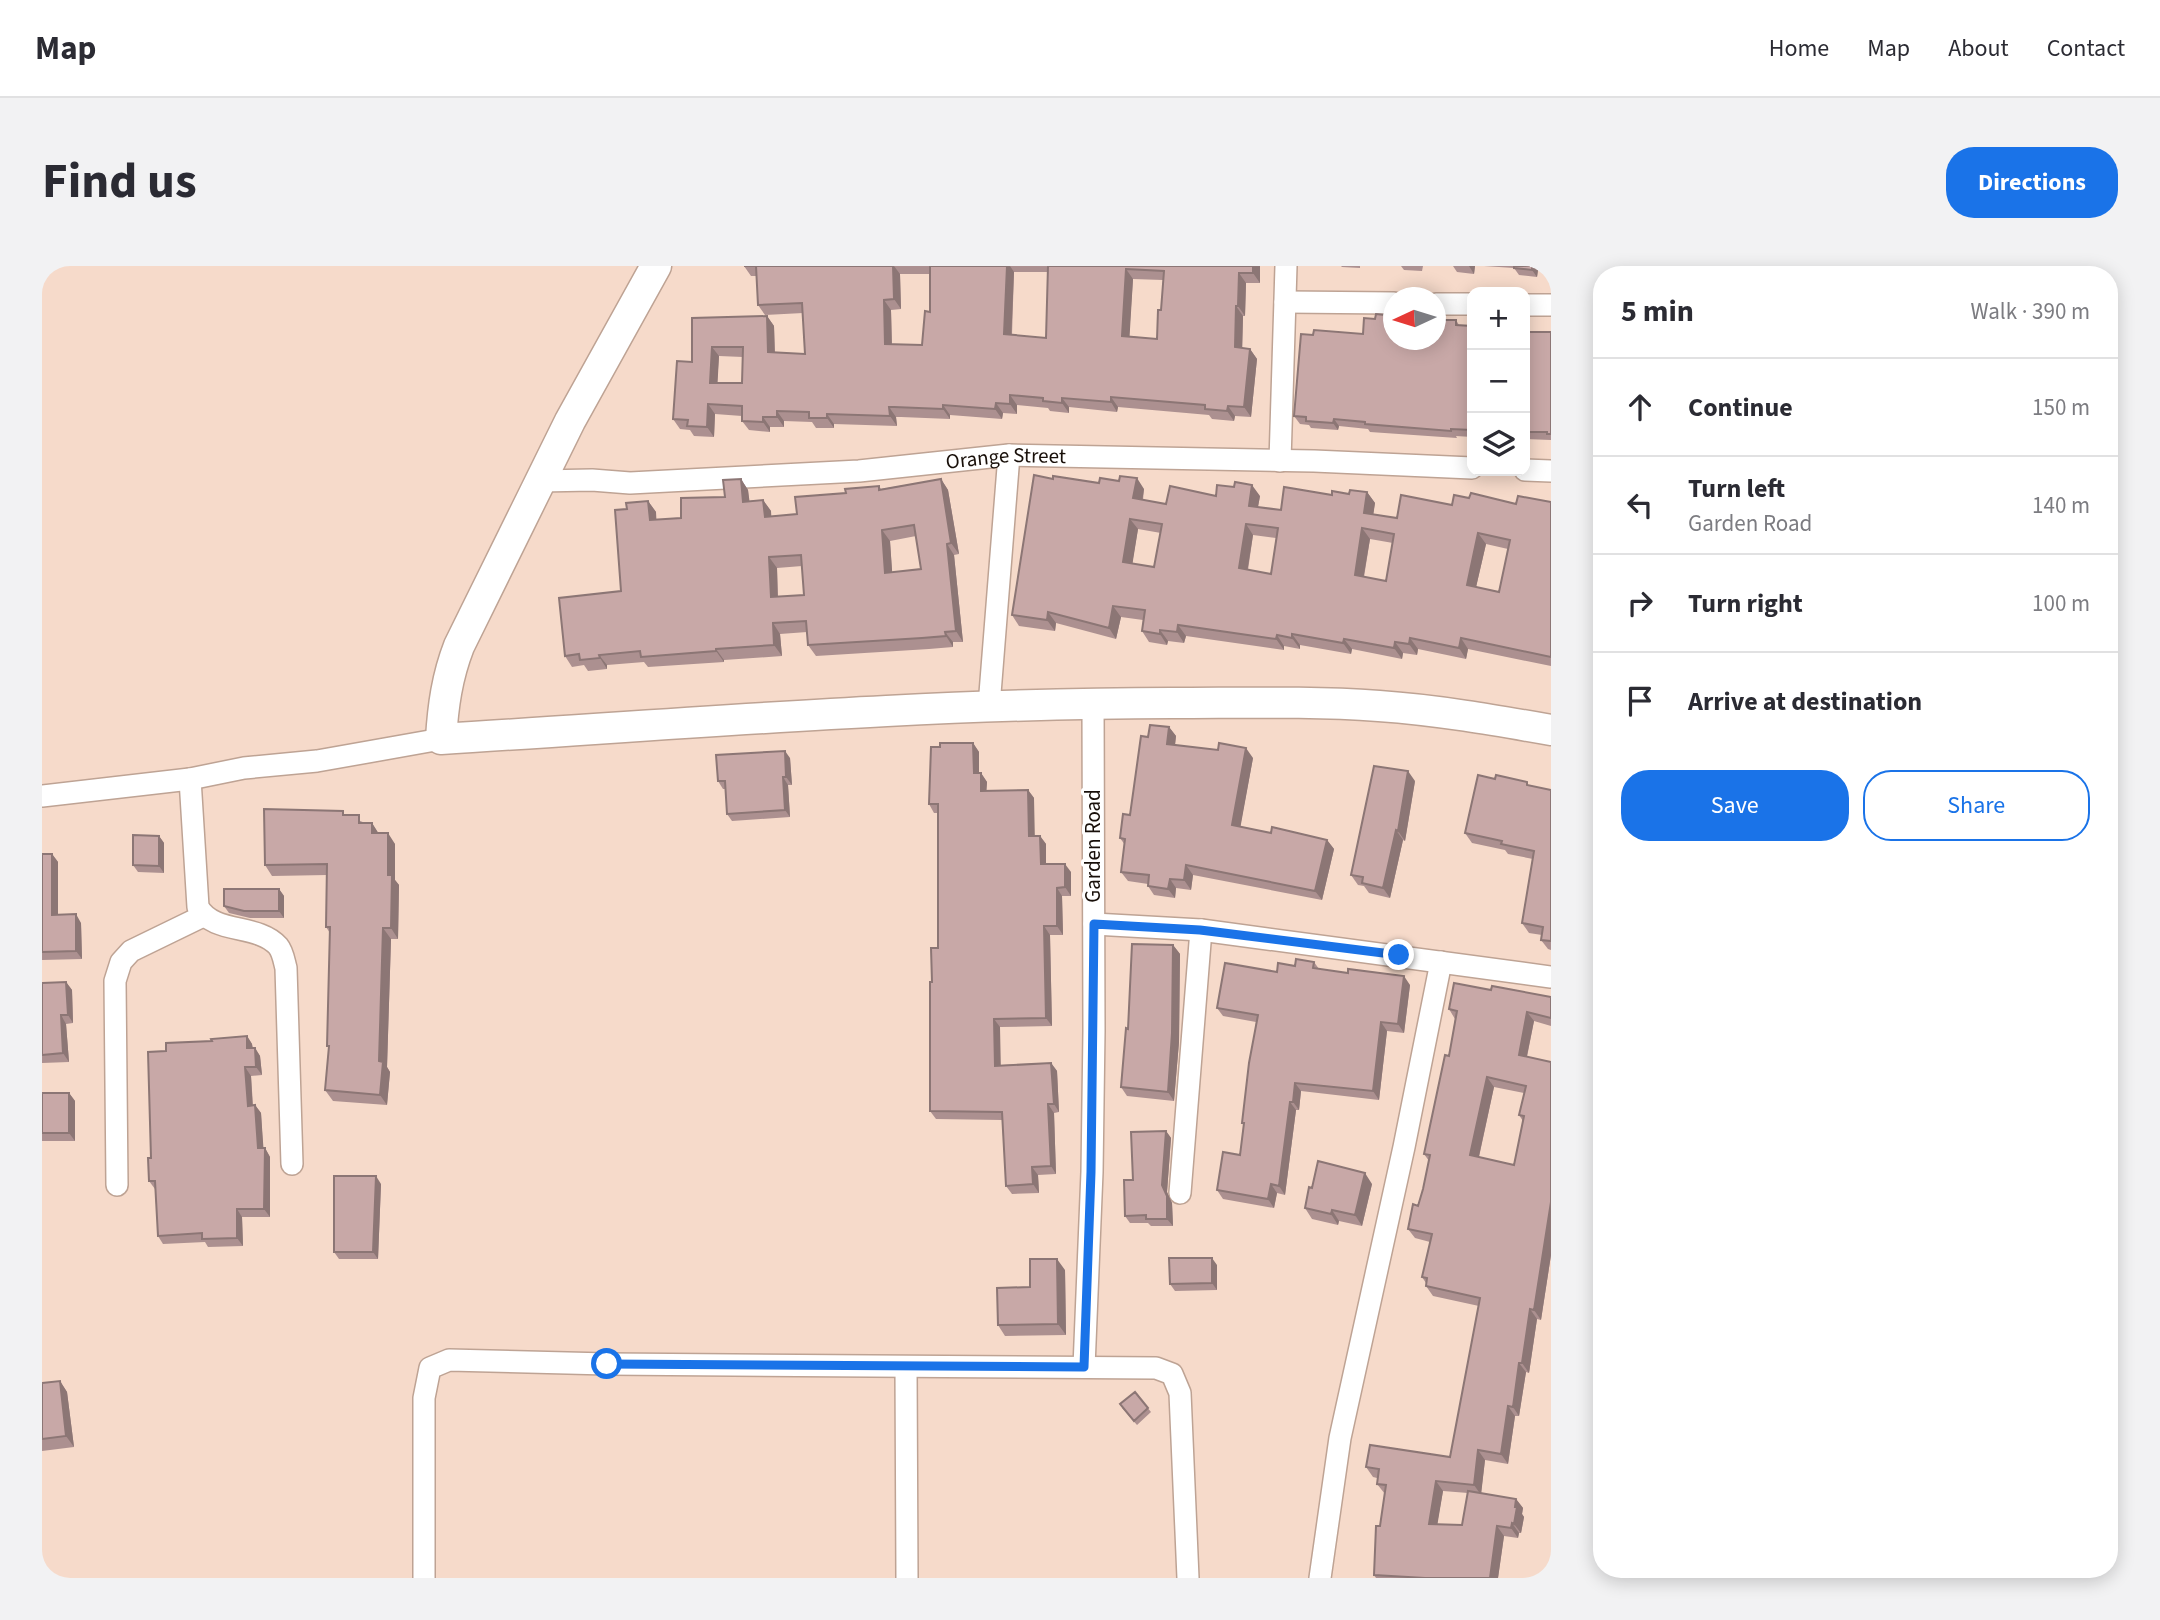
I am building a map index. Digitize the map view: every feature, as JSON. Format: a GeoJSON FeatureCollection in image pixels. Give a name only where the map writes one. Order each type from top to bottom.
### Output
{"type":"FeatureCollection","features":[{"type":"Feature","properties":{"kind":"street"},"geometry":{"type":"LineString","coordinates":[[441,739],[443,703],[450,667],[493,574],[582,399],[656,266]]}},
{"type":"Feature","properties":{"kind":"street"},"geometry":{"type":"LineString","coordinates":[[1280,461],[1286,266]]}},
{"type":"Feature","properties":{"kind":"street"},"geometry":{"type":"LineString","coordinates":[[1285,302],[1383,303]]}},
{"type":"Feature","properties":{"kind":"street"},"geometry":{"type":"LineString","coordinates":[[1446,304],[1467,304]]}},
{"type":"Feature","properties":{"kind":"street"},"geometry":{"type":"LineString","coordinates":[[1530,305],[1551,305]]}},
{"type":"Feature","properties":{"kind":"street"},"geometry":{"type":"LineString","coordinates":[[989,706],[1009,455]]}},
{"type":"Feature","properties":{"kind":"street","name":"Orange Street"},"geometry":{"type":"LineString","coordinates":[[540,481],[593,480],[630,483],[859,471],[1009,455],[1467,468]]}},
{"type":"Feature","properties":{"kind":"street"},"geometry":{"type":"LineString","coordinates":[[1530,470],[1551,471]]}},
{"type":"Feature","properties":{"kind":"street"},"geometry":{"type":"LineString","coordinates":[[42,796],[190,779],[244,768],[317,761],[441,739],[989,706],[1093,702],[1297,702],[1381,706],[1455,714],[1551,730]]}},
{"type":"Feature","properties":{"kind":"street","name":"Garden Road"},"geometry":{"type":"LineString","coordinates":[[1084,1367],[1091,1172],[1093,702]]}},
{"type":"Feature","properties":{"kind":"street"},"geometry":{"type":"LineString","coordinates":[[190,779],[198,907],[203,916],[212,922],[265,937],[279,947],[283,955],[286,968],[292,1164]]}},
{"type":"Feature","properties":{"kind":"street"},"geometry":{"type":"LineString","coordinates":[[117,1185],[115,981],[121,962],[131,951],[203,916]]}},
{"type":"Feature","properties":{"kind":"street"},"geometry":{"type":"LineString","coordinates":[[1094,924],[1200,930],[1551,976]]}},
{"type":"Feature","properties":{"kind":"street"},"geometry":{"type":"LineString","coordinates":[[1181,1193],[1200,930]]}},
{"type":"Feature","properties":{"kind":"street"},"geometry":{"type":"LineString","coordinates":[[1320,1578],[1340,1438],[1404,1147],[1441,962]]}},
{"type":"Feature","properties":{"kind":"street"},"geometry":{"type":"LineString","coordinates":[[424,1578],[424,1398],[430,1368],[449,1360],[1156,1368],[1172,1374],[1180,1393],[1188,1578]]}},
{"type":"Feature","properties":{"kind":"street"},"geometry":{"type":"LineString","coordinates":[[906,1367],[907,1578]]}},
{"type":"Feature","properties":{"kind":"building"},"geometry":{"type":"Polygon","coordinates":[[[756,266],[893,266],[894,299],[884,300],[885,344],[922,345],[925,311],[930,312],[930,266],[1007,266],[1004,334],[1046,338],[1048,266],[1253,266],[1253,273],[1239,273],[1236,306],[1235,347],[1250,349],[1244,407],[1228,406],[1227,411],[1205,409],[1205,405],[1111,397],[1111,402],[1062,398],[1062,403],[1010,395],[1010,404],[996,403],[995,409],[943,405],[943,409],[889,407],[890,416],[827,414],[827,418],[809,418],[809,412],[777,411],[777,417],[763,417],[763,422],[742,421],[742,406],[708,404],[707,427],[687,426],[688,420],[673,419],[677,361],[692,362],[692,318],[767,316],[768,352],[805,354],[802,303],[758,305],[756,266]],[[1126,269],[1122,336],[1157,339],[1164,271],[1126,269]],[[712,347],[710,383],[742,383],[743,347],[712,347]]]}},
{"type":"Feature","properties":{"kind":"building"},"geometry":{"type":"Polygon","coordinates":[[[1532,266],[1532,270],[1514,268],[1532,266]]]}},
{"type":"Feature","properties":{"kind":"building"},"geometry":{"type":"Polygon","coordinates":[[[1376,314],[1383,315],[1383,350],[1446,350],[1446,320],[1456,320],[1456,325],[1467,326],[1467,430],[1451,431],[1334,419],[1333,423],[1306,421],[1306,417],[1294,416],[1301,334],[1313,335],[1314,330],[1363,334],[1364,318],[1375,319],[1376,314]]]}},
{"type":"Feature","properties":{"kind":"building"},"geometry":{"type":"Polygon","coordinates":[[[1530,332],[1551,332],[1551,434],[1530,432],[1530,332]]]}},
{"type":"Feature","properties":{"kind":"building"},"geometry":{"type":"Polygon","coordinates":[[[1034,475],[1099,483],[1100,478],[1119,481],[1120,476],[1137,478],[1133,498],[1166,504],[1170,486],[1216,496],[1217,485],[1234,487],[1235,482],[1252,485],[1249,506],[1281,510],[1284,487],[1332,495],[1332,491],[1349,494],[1350,490],[1367,492],[1364,513],[1397,518],[1401,495],[1452,505],[1454,495],[1469,498],[1471,493],[1516,504],[1518,496],[1551,502],[1551,657],[1461,638],[1459,648],[1410,638],[1409,644],[1395,642],[1394,648],[1344,639],[1343,643],[1292,634],[1292,638],[1277,635],[1276,639],[1178,625],[1177,632],[1160,630],[1160,634],[1142,631],[1145,610],[1113,606],[1109,628],[1048,612],[1047,620],[1012,615],[1034,475]],[[1130,519],[1123,562],[1154,567],[1162,524],[1130,519]],[[1246,524],[1239,568],[1271,574],[1278,528],[1246,524]],[[1362,528],[1355,575],[1386,581],[1394,534],[1362,528]],[[1478,533],[1467,585],[1499,592],[1510,540],[1478,533]]]}},
{"type":"Feature","properties":{"kind":"building"},"geometry":{"type":"Polygon","coordinates":[[[741,479],[743,502],[763,500],[765,517],[797,514],[795,497],[846,493],[845,489],[879,486],[879,490],[941,479],[951,543],[947,544],[956,631],[945,632],[946,636],[808,645],[806,621],[773,623],[774,645],[641,657],[640,651],[599,655],[600,658],[580,660],[579,654],[565,656],[559,598],[621,591],[615,510],[627,509],[626,503],[648,501],[650,520],[681,518],[681,498],[725,497],[723,480],[741,479]],[[914,525],[882,530],[885,573],[921,569],[914,525]],[[801,555],[769,557],[771,597],[804,595],[801,555]]]}},
{"type":"Feature","properties":{"kind":"building"},"geometry":{"type":"Polygon","coordinates":[[[1150,725],[1169,727],[1167,744],[1218,750],[1219,743],[1246,748],[1232,825],[1271,833],[1272,827],[1327,840],[1315,891],[1186,865],[1184,880],[1170,879],[1168,889],[1148,886],[1149,875],[1121,872],[1125,839],[1120,838],[1123,814],[1130,815],[1141,736],[1148,737],[1150,725]]]}},
{"type":"Feature","properties":{"kind":"building"},"geometry":{"type":"Polygon","coordinates":[[[940,743],[973,743],[974,773],[981,773],[981,791],[1028,790],[1029,836],[1040,836],[1041,864],[1065,864],[1065,887],[1057,888],[1057,926],[1044,926],[1046,1018],[994,1019],[995,1066],[1051,1063],[1054,1104],[1048,1104],[1051,1166],[1032,1167],[1033,1184],[1006,1186],[1002,1112],[930,1111],[931,948],[938,948],[938,804],[929,804],[931,747],[940,747],[940,743]]]}},
{"type":"Feature","properties":{"kind":"building"},"geometry":{"type":"Polygon","coordinates":[[[785,751],[785,810],[727,814],[725,781],[718,781],[716,755],[785,751]]]}},
{"type":"Feature","properties":{"kind":"building"},"geometry":{"type":"Polygon","coordinates":[[[1374,766],[1408,771],[1398,831],[1396,830],[1383,888],[1362,883],[1363,877],[1351,875],[1374,766]]]}},
{"type":"Feature","properties":{"kind":"building"},"geometry":{"type":"Polygon","coordinates":[[[1478,775],[1495,779],[1496,775],[1551,790],[1551,941],[1541,940],[1543,927],[1522,923],[1534,851],[1465,833],[1478,775]]]}},
{"type":"Feature","properties":{"kind":"building"},"geometry":{"type":"Polygon","coordinates":[[[264,809],[343,811],[343,815],[359,815],[359,823],[372,823],[372,833],[388,833],[388,875],[392,875],[391,928],[383,928],[379,1061],[383,1062],[380,1095],[325,1090],[329,1046],[330,927],[326,927],[327,864],[265,865],[264,809]]]}},
{"type":"Feature","properties":{"kind":"building"},"geometry":{"type":"Polygon","coordinates":[[[133,835],[159,836],[159,866],[133,865],[133,835]]]}},
{"type":"Feature","properties":{"kind":"building"},"geometry":{"type":"Polygon","coordinates":[[[42,854],[52,854],[52,915],[76,914],[76,951],[42,952],[42,854]]]}},
{"type":"Feature","properties":{"kind":"building"},"geometry":{"type":"Polygon","coordinates":[[[224,889],[279,889],[279,911],[244,911],[224,906],[224,889]]]}},
{"type":"Feature","properties":{"kind":"building"},"geometry":{"type":"Polygon","coordinates":[[[1132,944],[1173,945],[1168,1092],[1121,1087],[1126,1028],[1128,1029],[1132,944]]]}},
{"type":"Feature","properties":{"kind":"building"},"geometry":{"type":"Polygon","coordinates":[[[1296,959],[1314,962],[1313,968],[1404,976],[1398,1024],[1381,1022],[1373,1091],[1295,1083],[1279,1186],[1271,1184],[1268,1199],[1217,1190],[1223,1152],[1240,1155],[1249,1063],[1258,1015],[1217,1008],[1225,963],[1277,972],[1278,963],[1295,966],[1296,959]]]}},
{"type":"Feature","properties":{"kind":"building"},"geometry":{"type":"Polygon","coordinates":[[[66,982],[68,1015],[61,1015],[63,1053],[42,1055],[42,983],[66,982]]]}},
{"type":"Feature","properties":{"kind":"building"},"geometry":{"type":"Polygon","coordinates":[[[1454,983],[1491,990],[1492,986],[1551,997],[1551,1018],[1527,1012],[1519,1055],[1551,1062],[1551,1202],[1534,1310],[1530,1309],[1513,1407],[1508,1406],[1501,1454],[1478,1450],[1474,1485],[1436,1481],[1429,1524],[1462,1525],[1468,1491],[1516,1499],[1517,1507],[1511,1528],[1497,1526],[1490,1578],[1374,1575],[1376,1526],[1380,1526],[1386,1485],[1377,1484],[1379,1469],[1366,1467],[1370,1445],[1450,1457],[1480,1298],[1426,1286],[1427,1278],[1422,1277],[1432,1234],[1408,1229],[1413,1204],[1418,1206],[1423,1189],[1430,1155],[1424,1154],[1445,1055],[1449,1056],[1457,1011],[1449,1009],[1454,983]],[[1487,1077],[1470,1155],[1514,1165],[1524,1116],[1519,1115],[1526,1086],[1487,1077]]]}},
{"type":"Feature","properties":{"kind":"building"},"geometry":{"type":"Polygon","coordinates":[[[247,1036],[247,1048],[255,1048],[256,1067],[245,1067],[248,1106],[255,1105],[258,1148],[265,1148],[264,1209],[237,1209],[237,1238],[202,1239],[202,1233],[158,1236],[155,1181],[149,1181],[148,1158],[151,1158],[148,1052],[166,1051],[166,1043],[247,1036]]]}},
{"type":"Feature","properties":{"kind":"building"},"geometry":{"type":"Polygon","coordinates":[[[42,1093],[69,1093],[69,1133],[42,1133],[42,1093]]]}},
{"type":"Feature","properties":{"kind":"building"},"geometry":{"type":"Polygon","coordinates":[[[1166,1131],[1162,1185],[1167,1196],[1167,1219],[1146,1219],[1146,1215],[1125,1216],[1124,1180],[1133,1180],[1131,1132],[1166,1131]]]}},
{"type":"Feature","properties":{"kind":"building"},"geometry":{"type":"Polygon","coordinates":[[[1318,1161],[1365,1173],[1355,1215],[1332,1210],[1331,1214],[1305,1208],[1318,1161]]]}},
{"type":"Feature","properties":{"kind":"building"},"geometry":{"type":"Polygon","coordinates":[[[334,1176],[376,1176],[373,1252],[334,1252],[334,1176]]]}},
{"type":"Feature","properties":{"kind":"building"},"geometry":{"type":"Polygon","coordinates":[[[1169,1258],[1212,1258],[1212,1283],[1170,1284],[1169,1258]]]}},
{"type":"Feature","properties":{"kind":"building"},"geometry":{"type":"Polygon","coordinates":[[[1030,1259],[1057,1259],[1058,1324],[998,1325],[997,1288],[1030,1287],[1030,1259]]]}},
{"type":"Feature","properties":{"kind":"building"},"geometry":{"type":"Polygon","coordinates":[[[60,1381],[66,1436],[42,1439],[42,1383],[60,1381]]]}},
{"type":"Feature","properties":{"kind":"building"},"geometry":{"type":"Polygon","coordinates":[[[1135,1392],[1148,1408],[1134,1421],[1120,1404],[1135,1392]]]}},
{"type":"Feature","properties":{"kind":"route"},"geometry":{"type":"LineString","coordinates":[[607,1364],[1084,1367],[1091,1172],[1094,924],[1200,930],[1399,955]]}}]}
